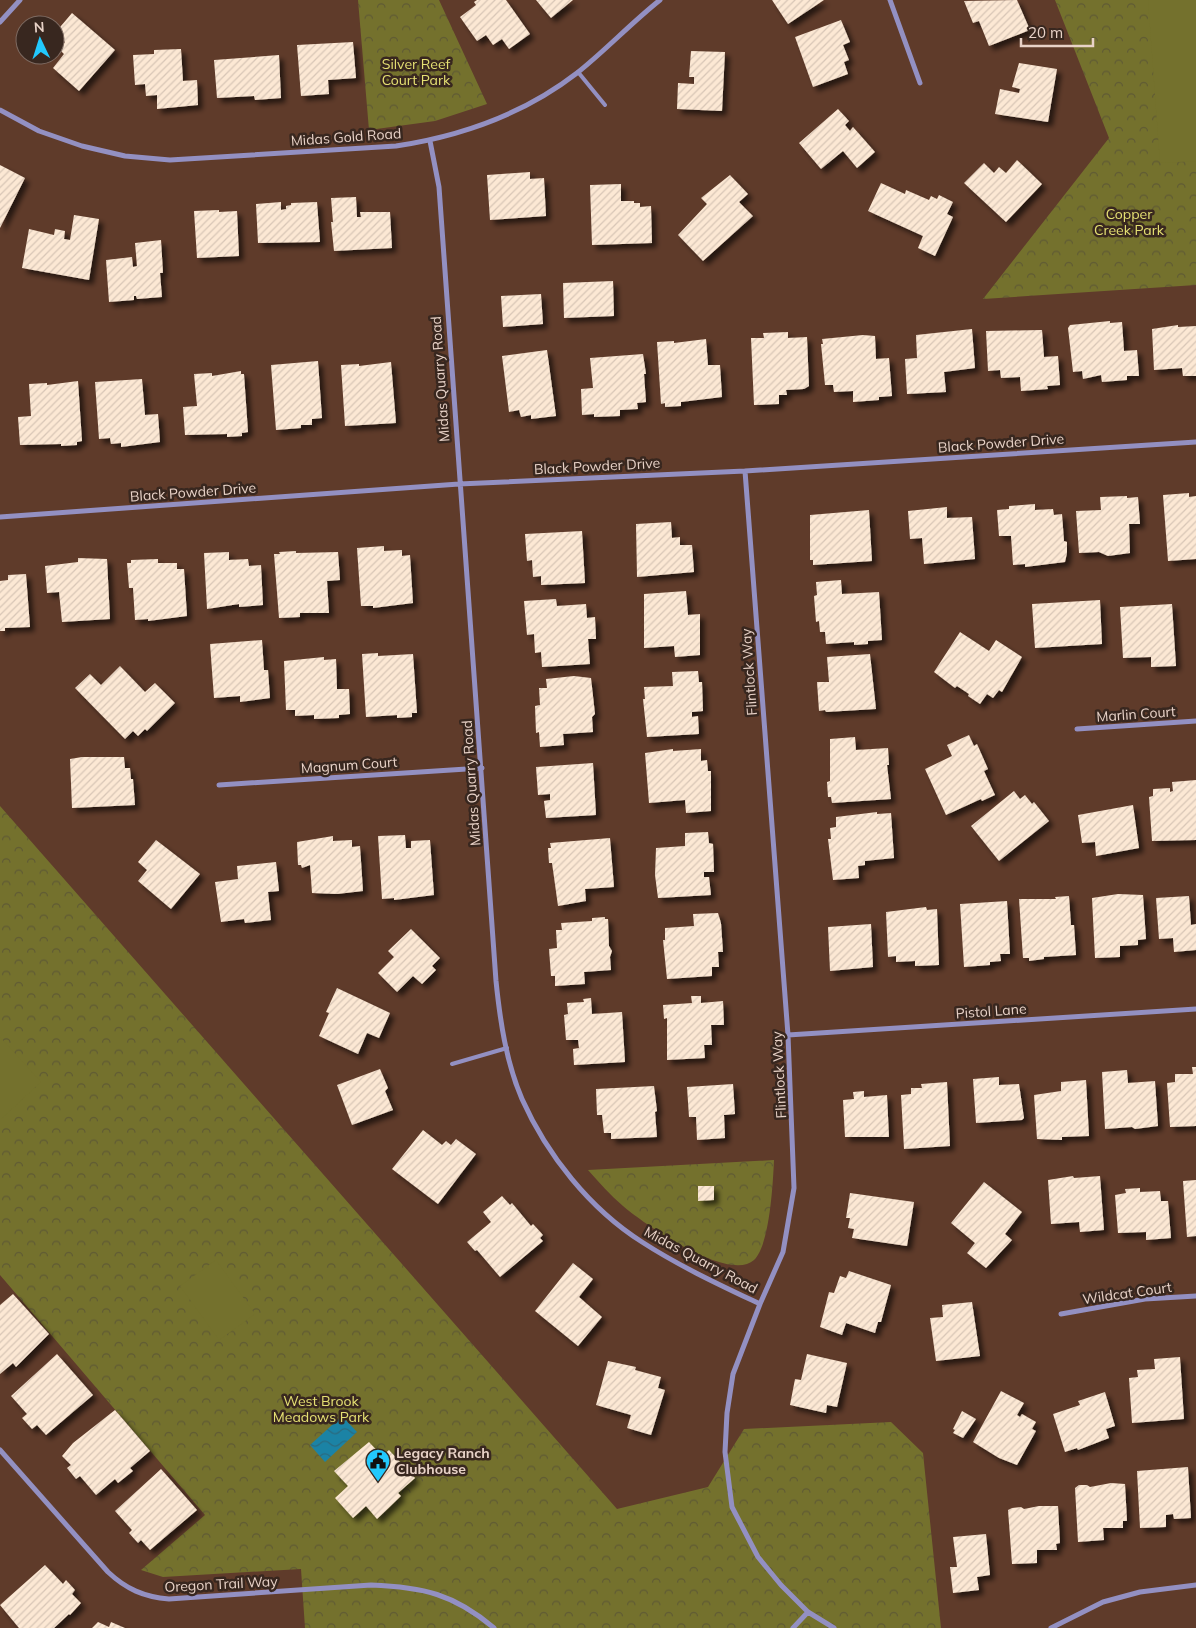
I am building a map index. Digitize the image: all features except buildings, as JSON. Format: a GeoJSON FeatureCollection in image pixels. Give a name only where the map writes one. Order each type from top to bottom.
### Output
{"type":"FeatureCollection","features":[{"type":"Feature","properties":{"kind":"street"},"geometry":{"type":"LineString","coordinates":[[0,22],[20,0]]}},
{"type":"Feature","properties":{"kind":"street","name":"Midas Gold Road"},"geometry":{"type":"LineString","coordinates":[[0,110],[39,131],[82,146],[125,156],[170,160],[396,146],[430,141],[472,130],[529,104],[578,72],[660,0]]}},
{"type":"Feature","properties":{"kind":"street"},"geometry":{"type":"LineString","coordinates":[[890,0],[920,84]]}},
{"type":"Feature","properties":{"kind":"street","name":"Midas Quarry Road"},"geometry":{"type":"LineString","coordinates":[[430,141],[439,187],[496,981],[507,1048],[522,1098],[533,1120],[560,1163],[598,1205],[620,1226],[665,1257],[760,1304]]}},
{"type":"Feature","properties":{"kind":"street","name":"Black Powder Drive"},"geometry":{"type":"LineString","coordinates":[[0,517],[459,484],[745,471],[1196,442]]}},
{"type":"Feature","properties":{"kind":"street","name":"Flintlock Way"},"geometry":{"type":"LineString","coordinates":[[745,471],[788,1035],[794,1188],[783,1252],[760,1304],[734,1374],[727,1414],[725,1452],[732,1507],[758,1557],[781,1585],[808,1612],[834,1628]]}},
{"type":"Feature","properties":{"kind":"street","name":"Marlin Court"},"geometry":{"type":"LineString","coordinates":[[1077,729],[1196,721]]}},
{"type":"Feature","properties":{"kind":"street","name":"Magnum Court"},"geometry":{"type":"LineString","coordinates":[[219,785],[482,768]]}},
{"type":"Feature","properties":{"kind":"street","name":"Pistol Lane"},"geometry":{"type":"LineString","coordinates":[[788,1035],[1196,1009]]}},
{"type":"Feature","properties":{"kind":"street","name":"Wildcat Court"},"geometry":{"type":"LineString","coordinates":[[1061,1314],[1145,1299],[1196,1296]]}},
{"type":"Feature","properties":{"kind":"street","name":"Oregon Trail Way"},"geometry":{"type":"LineString","coordinates":[[0,1450],[108,1572],[120,1584],[136,1592],[168,1599],[371,1585],[401,1586],[448,1598],[471,1609],[494,1628]]}},
{"type":"Feature","properties":{"kind":"street"},"geometry":{"type":"LineString","coordinates":[[1051,1628],[1103,1602],[1140,1592],[1196,1585]]}},
{"type":"Feature","properties":{"kind":"street"},"geometry":{"type":"LineString","coordinates":[[793,1628],[808,1612]]}},
{"type":"Feature","properties":{"kind":"lane"},"geometry":{"type":"LineString","coordinates":[[578,72],[605,105]]}},
{"type":"Feature","properties":{"kind":"lane"},"geometry":{"type":"LineString","coordinates":[[452,1064],[507,1048]]}},
{"type":"Feature","properties":{"kind":"green space","name":"Silver Reef Court Park"},"geometry":{"type":"Polygon","coordinates":[[[358,0],[439,0],[487,104],[435,121],[369,130],[358,0]]]}},
{"type":"Feature","properties":{"kind":"green space","name":"Copper Creek Park"},"geometry":{"type":"Polygon","coordinates":[[[1055,0],[1196,0],[1196,285],[983,299],[1109,138],[1055,0]]]}},
{"type":"Feature","properties":{"kind":"green space"},"geometry":{"type":"Polygon","coordinates":[[[1148,0],[1196,0],[1196,161],[1160,163],[1148,0]]]}},
{"type":"Feature","properties":{"kind":"green space","name":"West Brook Meadows Park"},"geometry":{"type":"Polygon","coordinates":[[[0,806],[617,1509],[708,1487],[744,1429],[891,1422],[923,1453],[941,1628],[305,1628],[301,1569],[163,1577],[141,1570],[205,1515],[0,1275],[0,806]]]}},
{"type":"Feature","properties":{"kind":"green space"},"geometry":{"type":"Polygon","coordinates":[[[0,1037],[41,1082],[0,1120],[0,1037]]]}},
{"type":"Feature","properties":{"kind":"green space"},"geometry":{"type":"Polygon","coordinates":[[[774,1160],[770,1213],[764,1241],[754,1260],[742,1265],[726,1264],[707,1258],[667,1237],[623,1206],[588,1170],[774,1160]]]}},
{"type":"Feature","properties":{"kind":"green space"},"geometry":{"type":"Polygon","coordinates":[[[216,1260],[255,1314],[219,1340],[180,1286],[216,1260]]]}},
{"type":"Feature","properties":{"kind":"water"},"geometry":{"type":"Polygon","coordinates":[[[342,1416],[357,1432],[325,1462],[310,1445],[342,1416]]]}},
{"type":"Feature","properties":{"kind":"place","name":"Legacy Ranch Clubhouse"},"geometry":{"type":"Point","coordinates":[378,1482]}}]}
